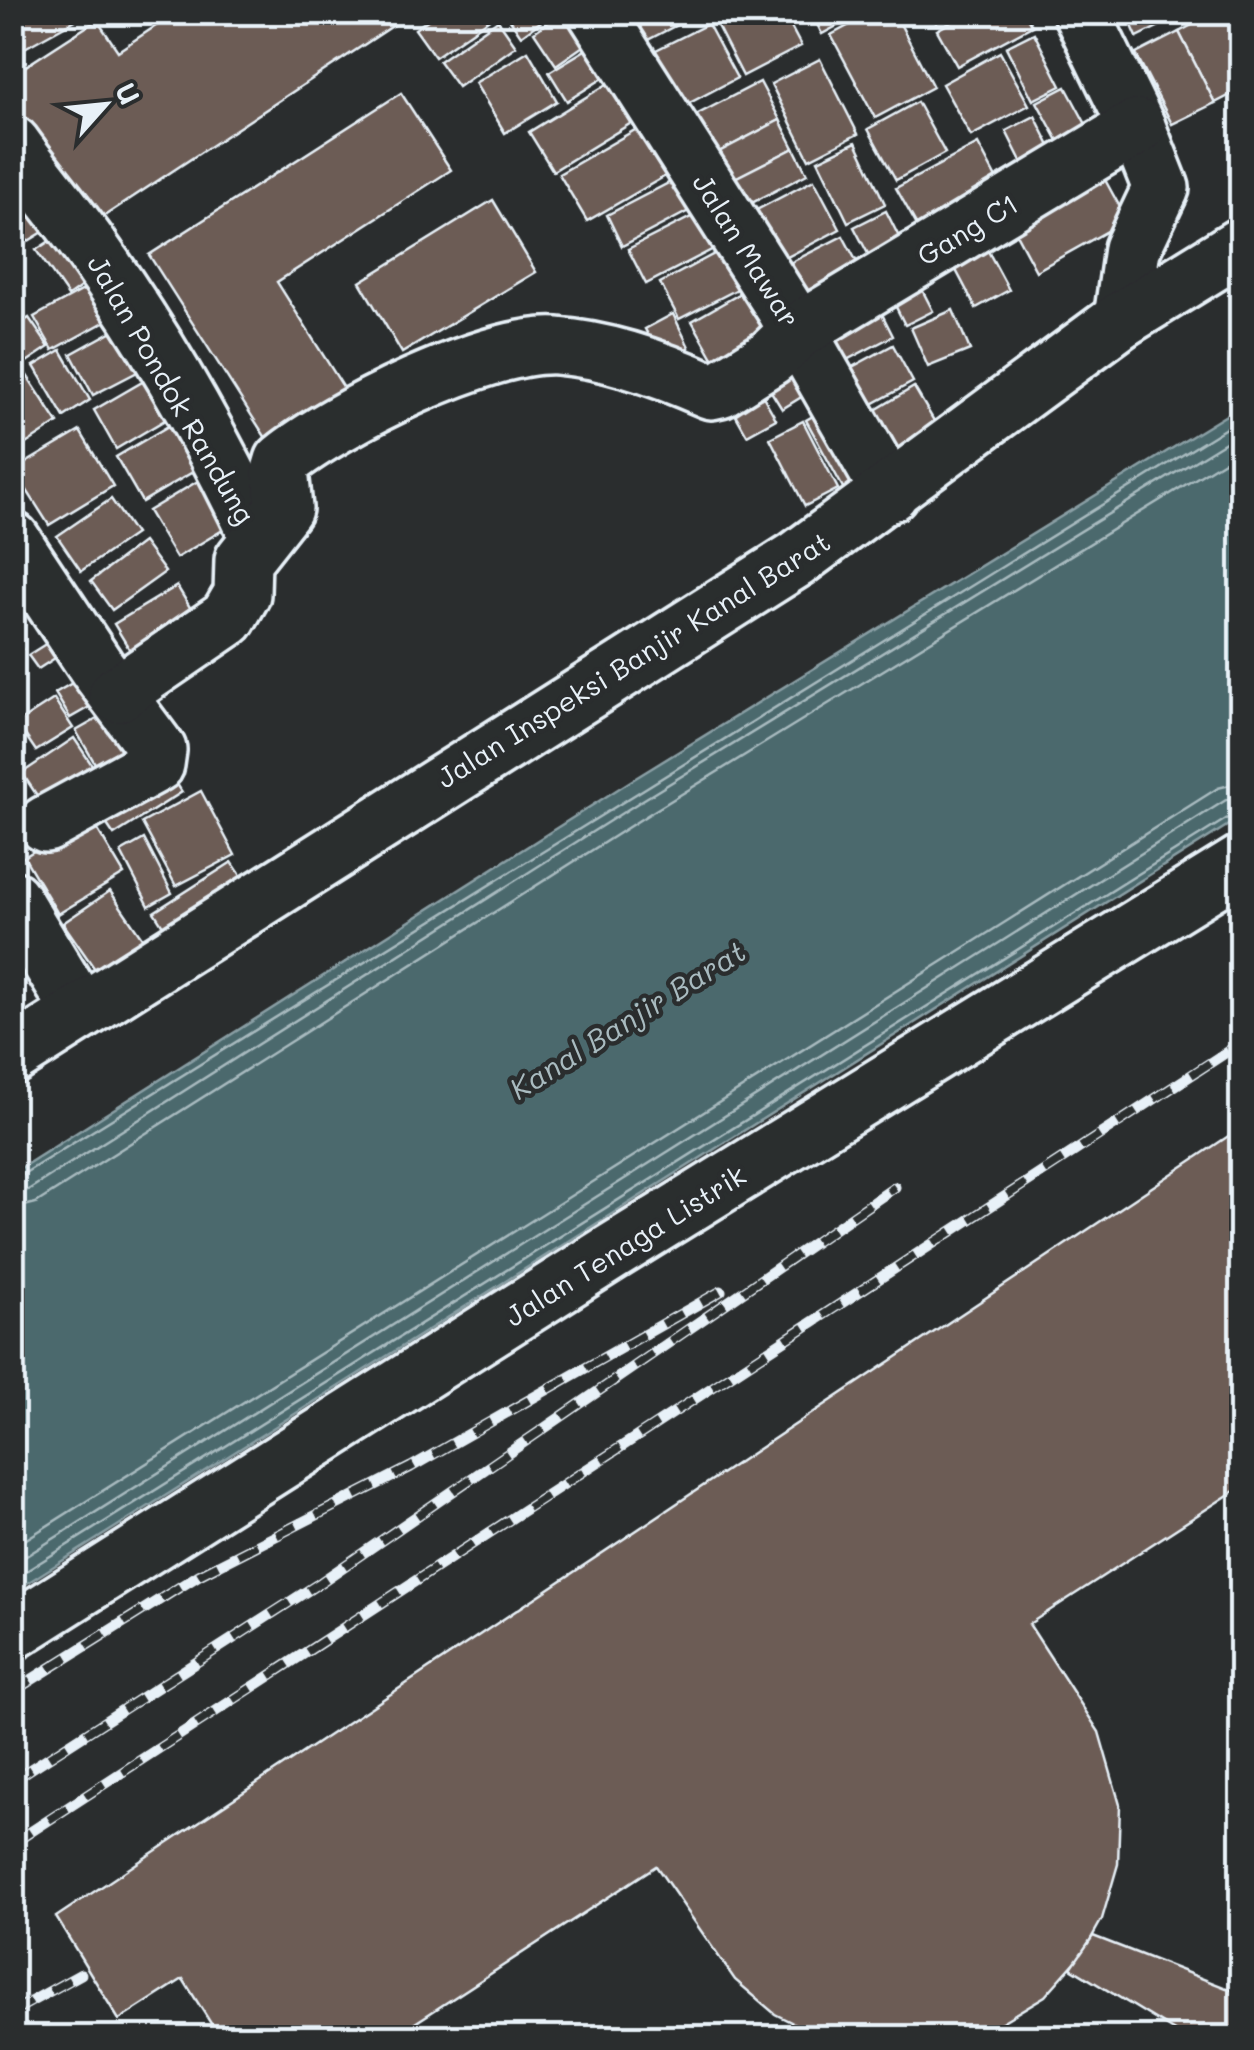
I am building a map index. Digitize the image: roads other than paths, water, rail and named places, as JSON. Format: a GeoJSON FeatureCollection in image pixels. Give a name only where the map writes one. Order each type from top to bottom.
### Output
{"type":"FeatureCollection","features":[{"type":"Feature","properties":{"kind":"street","name":"Jalan Mawar"},"geometry":{"type":"LineString","coordinates":[[596,12],[798,331],[890,493]]}},
{"type":"Feature","properties":{"kind":"street"},"geometry":{"type":"LineString","coordinates":[[1081,12],[1137,127],[1161,188],[1132,250],[1122,319]]}},
{"type":"Feature","properties":{"kind":"street","name":"Gang C1"},"geometry":{"type":"LineString","coordinates":[[259,538],[284,508],[280,471],[284,462],[434,378],[508,350],[555,346],[611,356],[712,390],[770,357],[798,331],[1137,127]]}},
{"type":"Feature","properties":{"kind":"street","name":"Jalan Pondok Randung"},"geometry":{"type":"LineString","coordinates":[[12,144],[94,252],[145,331],[259,538]]}},
{"type":"Feature","properties":{"kind":"street","name":"Jalan Inspeksi Banjir Kanal Barat"},"geometry":{"type":"LineString","coordinates":[[12,1056],[336,847],[797,559],[1122,319],[1242,245]]}},
{"type":"Feature","properties":{"kind":"street"},"geometry":{"type":"LineString","coordinates":[[117,694],[228,618],[242,594],[240,566],[259,538]]}},
{"type":"Feature","properties":{"kind":"street"},"geometry":{"type":"LineString","coordinates":[[12,540],[158,750],[156,764],[46,824]]}},
{"type":"Feature","properties":{"kind":"street","name":"Jalan Tenaga Listrik"},"geometry":{"type":"LineString","coordinates":[[12,1632],[629,1242],[1242,863]]}},
{"type":"Feature","properties":{"kind":"street"},"geometry":{"type":"LineString","coordinates":[[12,899],[66,988]]}},
{"type":"Feature","properties":{"kind":"water","name":"Kanal Banjir Barat"},"geometry":{"type":"Polygon","coordinates":[[[1241,406],[1241,817],[13,1592],[13,1173],[629,782],[1241,406]]]}},
{"type":"Feature","properties":{"kind":"railway"},"geometry":{"type":"LineString","coordinates":[[12,1844],[1242,1042]]}},
{"type":"Feature","properties":{"kind":"railway"},"geometry":{"type":"LineString","coordinates":[[12,1781],[321,1582],[895,1187]]}},
{"type":"Feature","properties":{"kind":"railway"},"geometry":{"type":"LineString","coordinates":[[12,1692],[199,1575],[411,1467],[721,1291]]}},
{"type":"Feature","properties":{"kind":"railway"},"geometry":{"type":"LineString","coordinates":[[12,2012],[81,1974]]}}]}
